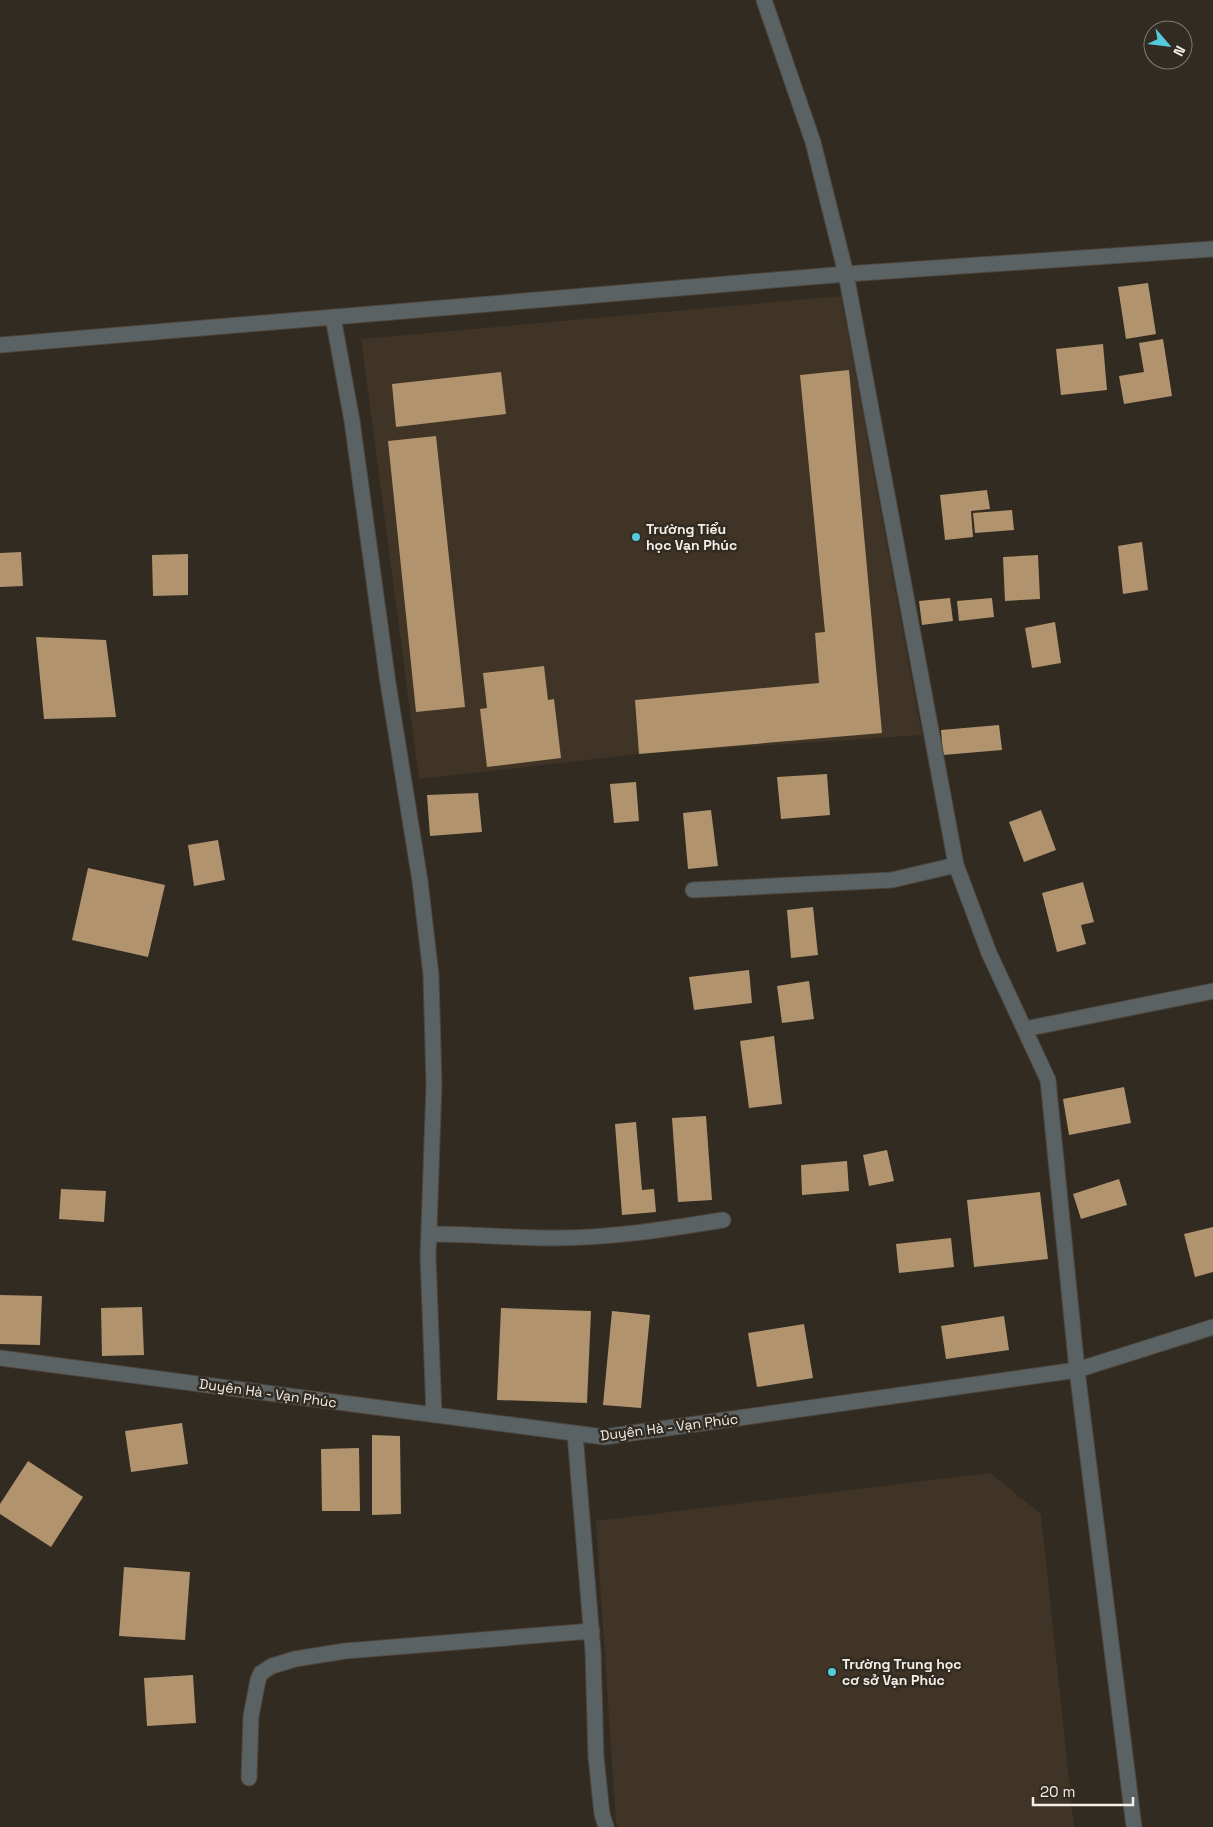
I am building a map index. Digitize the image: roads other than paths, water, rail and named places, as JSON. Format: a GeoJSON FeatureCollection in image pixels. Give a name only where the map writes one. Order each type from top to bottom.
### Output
{"type":"FeatureCollection","features":[{"type":"Feature","properties":{"kind":"street"},"geometry":{"type":"LineString","coordinates":[[764,0],[813,142],[846,274],[956,865],[989,953],[1048,1080],[1077,1370],[1134,1827]]}},
{"type":"Feature","properties":{"kind":"street"},"geometry":{"type":"LineString","coordinates":[[0,345],[846,274],[1213,249]]}},
{"type":"Feature","properties":{"kind":"street"},"geometry":{"type":"LineString","coordinates":[[333,317],[352,421],[388,683],[420,881],[431,975],[434,1086],[428,1256],[434,1415]]}},
{"type":"Feature","properties":{"kind":"street"},"geometry":{"type":"LineString","coordinates":[[693,890],[892,880],[956,865]]}},
{"type":"Feature","properties":{"kind":"street"},"geometry":{"type":"LineString","coordinates":[[1025,1029],[1213,991]]}},
{"type":"Feature","properties":{"kind":"street"},"geometry":{"type":"LineString","coordinates":[[429,1234],[555,1238],[656,1231],[723,1220]]}},
{"type":"Feature","properties":{"kind":"street","name":"Duyên Hà - Vạn Phúc"},"geometry":{"type":"LineString","coordinates":[[0,1358],[604,1437],[1077,1370],[1213,1327]]}},
{"type":"Feature","properties":{"kind":"street"},"geometry":{"type":"LineString","coordinates":[[575,1434],[592,1631],[596,1757],[602,1814],[606,1827]]}},
{"type":"Feature","properties":{"kind":"street"},"geometry":{"type":"LineString","coordinates":[[249,1778],[251,1716],[258,1680],[261,1673],[272,1666],[295,1659],[345,1651],[592,1631]]}},
{"type":"Feature","properties":{"kind":"place","name":"Trường Tiểu học Vạn Phúc"},"geometry":{"type":"Point","coordinates":[636,537]}},
{"type":"Feature","properties":{"kind":"place","name":"Trường Trung học cơ sở Vạn Phúc"},"geometry":{"type":"Point","coordinates":[832,1672]}}]}
